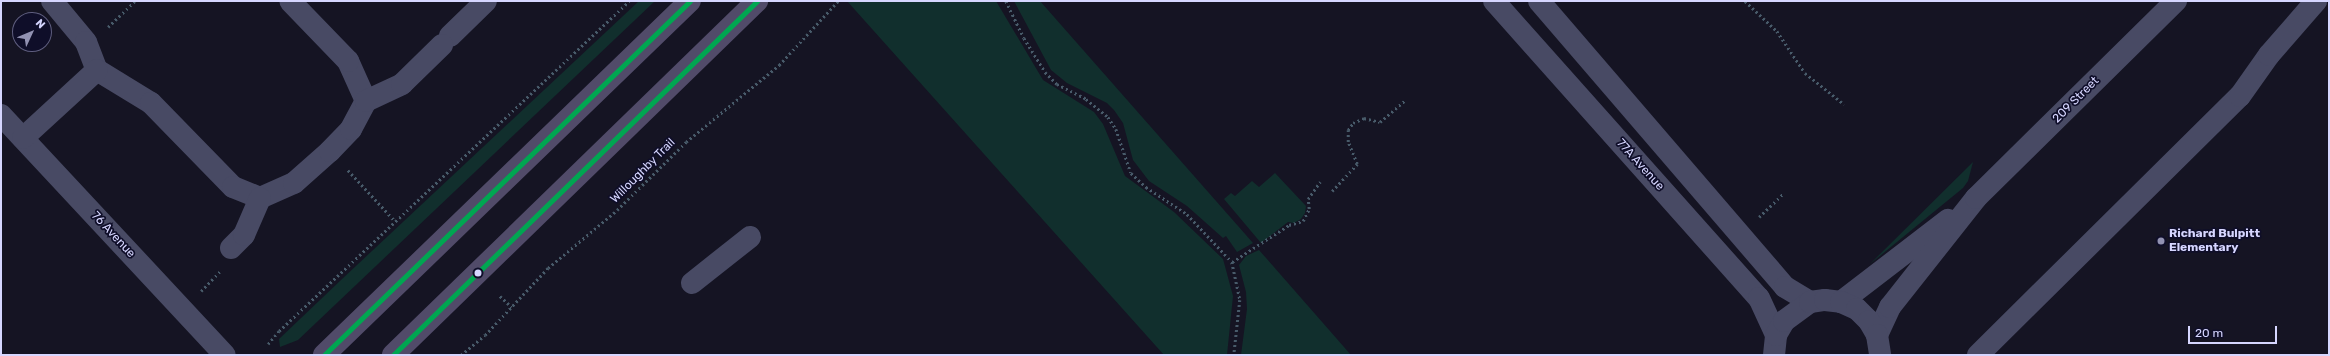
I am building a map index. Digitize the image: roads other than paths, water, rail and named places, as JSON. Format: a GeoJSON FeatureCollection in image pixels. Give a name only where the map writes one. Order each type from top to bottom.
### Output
{"type":"FeatureCollection","features":[{"type":"Feature","properties":{"kind":"main road"},"geometry":{"type":"LineString","coordinates":[[324,355],[690,1]]}},
{"type":"Feature","properties":{"kind":"main road"},"geometry":{"type":"LineString","coordinates":[[393,355],[758,1]]}},
{"type":"Feature","properties":{"kind":"street"},"geometry":{"type":"LineString","coordinates":[[52,1],[82,36],[97,70],[151,103],[233,188],[260,198]]}},
{"type":"Feature","properties":{"kind":"street"},"geometry":{"type":"LineString","coordinates":[[290,1],[348,61],[366,101]]}},
{"type":"Feature","properties":{"kind":"street"},"geometry":{"type":"LineString","coordinates":[[231,248],[244,235],[260,198],[294,183],[330,151],[351,129],[366,101],[402,84],[486,1]]}},
{"type":"Feature","properties":{"kind":"street","name":"77A Avenue"},"geometry":{"type":"LineString","coordinates":[[1494,1],[1759,298],[1775,345]]}},
{"type":"Feature","properties":{"kind":"street"},"geometry":{"type":"LineString","coordinates":[[1539,1],[1786,287],[1810,302],[1841,302],[1856,309],[1869,321],[1878,345]]}},
{"type":"Feature","properties":{"kind":"street","name":"209 Street"},"geometry":{"type":"LineString","coordinates":[[1841,302],[1976,198],[2176,1]]}},
{"type":"Feature","properties":{"kind":"street"},"geometry":{"type":"LineString","coordinates":[[1978,355],[2240,96],[2269,54],[2316,1]]}},
{"type":"Feature","properties":{"kind":"street"},"geometry":{"type":"LineString","coordinates":[[23,138],[97,70]]}},
{"type":"Feature","properties":{"kind":"street","name":"76 Avenue"},"geometry":{"type":"LineString","coordinates":[[1,115],[225,355]]}},
{"type":"Feature","properties":{"kind":"street","name":"209 Street"},"geometry":{"type":"LineString","coordinates":[[1878,345],[1890,307],[1976,198]]}},
{"type":"Feature","properties":{"kind":"street"},"geometry":{"type":"LineString","coordinates":[[692,282],[750,237]]}},
{"type":"Feature","properties":{"kind":"street"},"geometry":{"type":"LineString","coordinates":[[1775,345],[1784,321],[1810,302]]}},
{"type":"Feature","properties":{"kind":"place","name":"Richard Bulpitt Elementary"},"geometry":{"type":"Point","coordinates":[2161,241]}}]}
